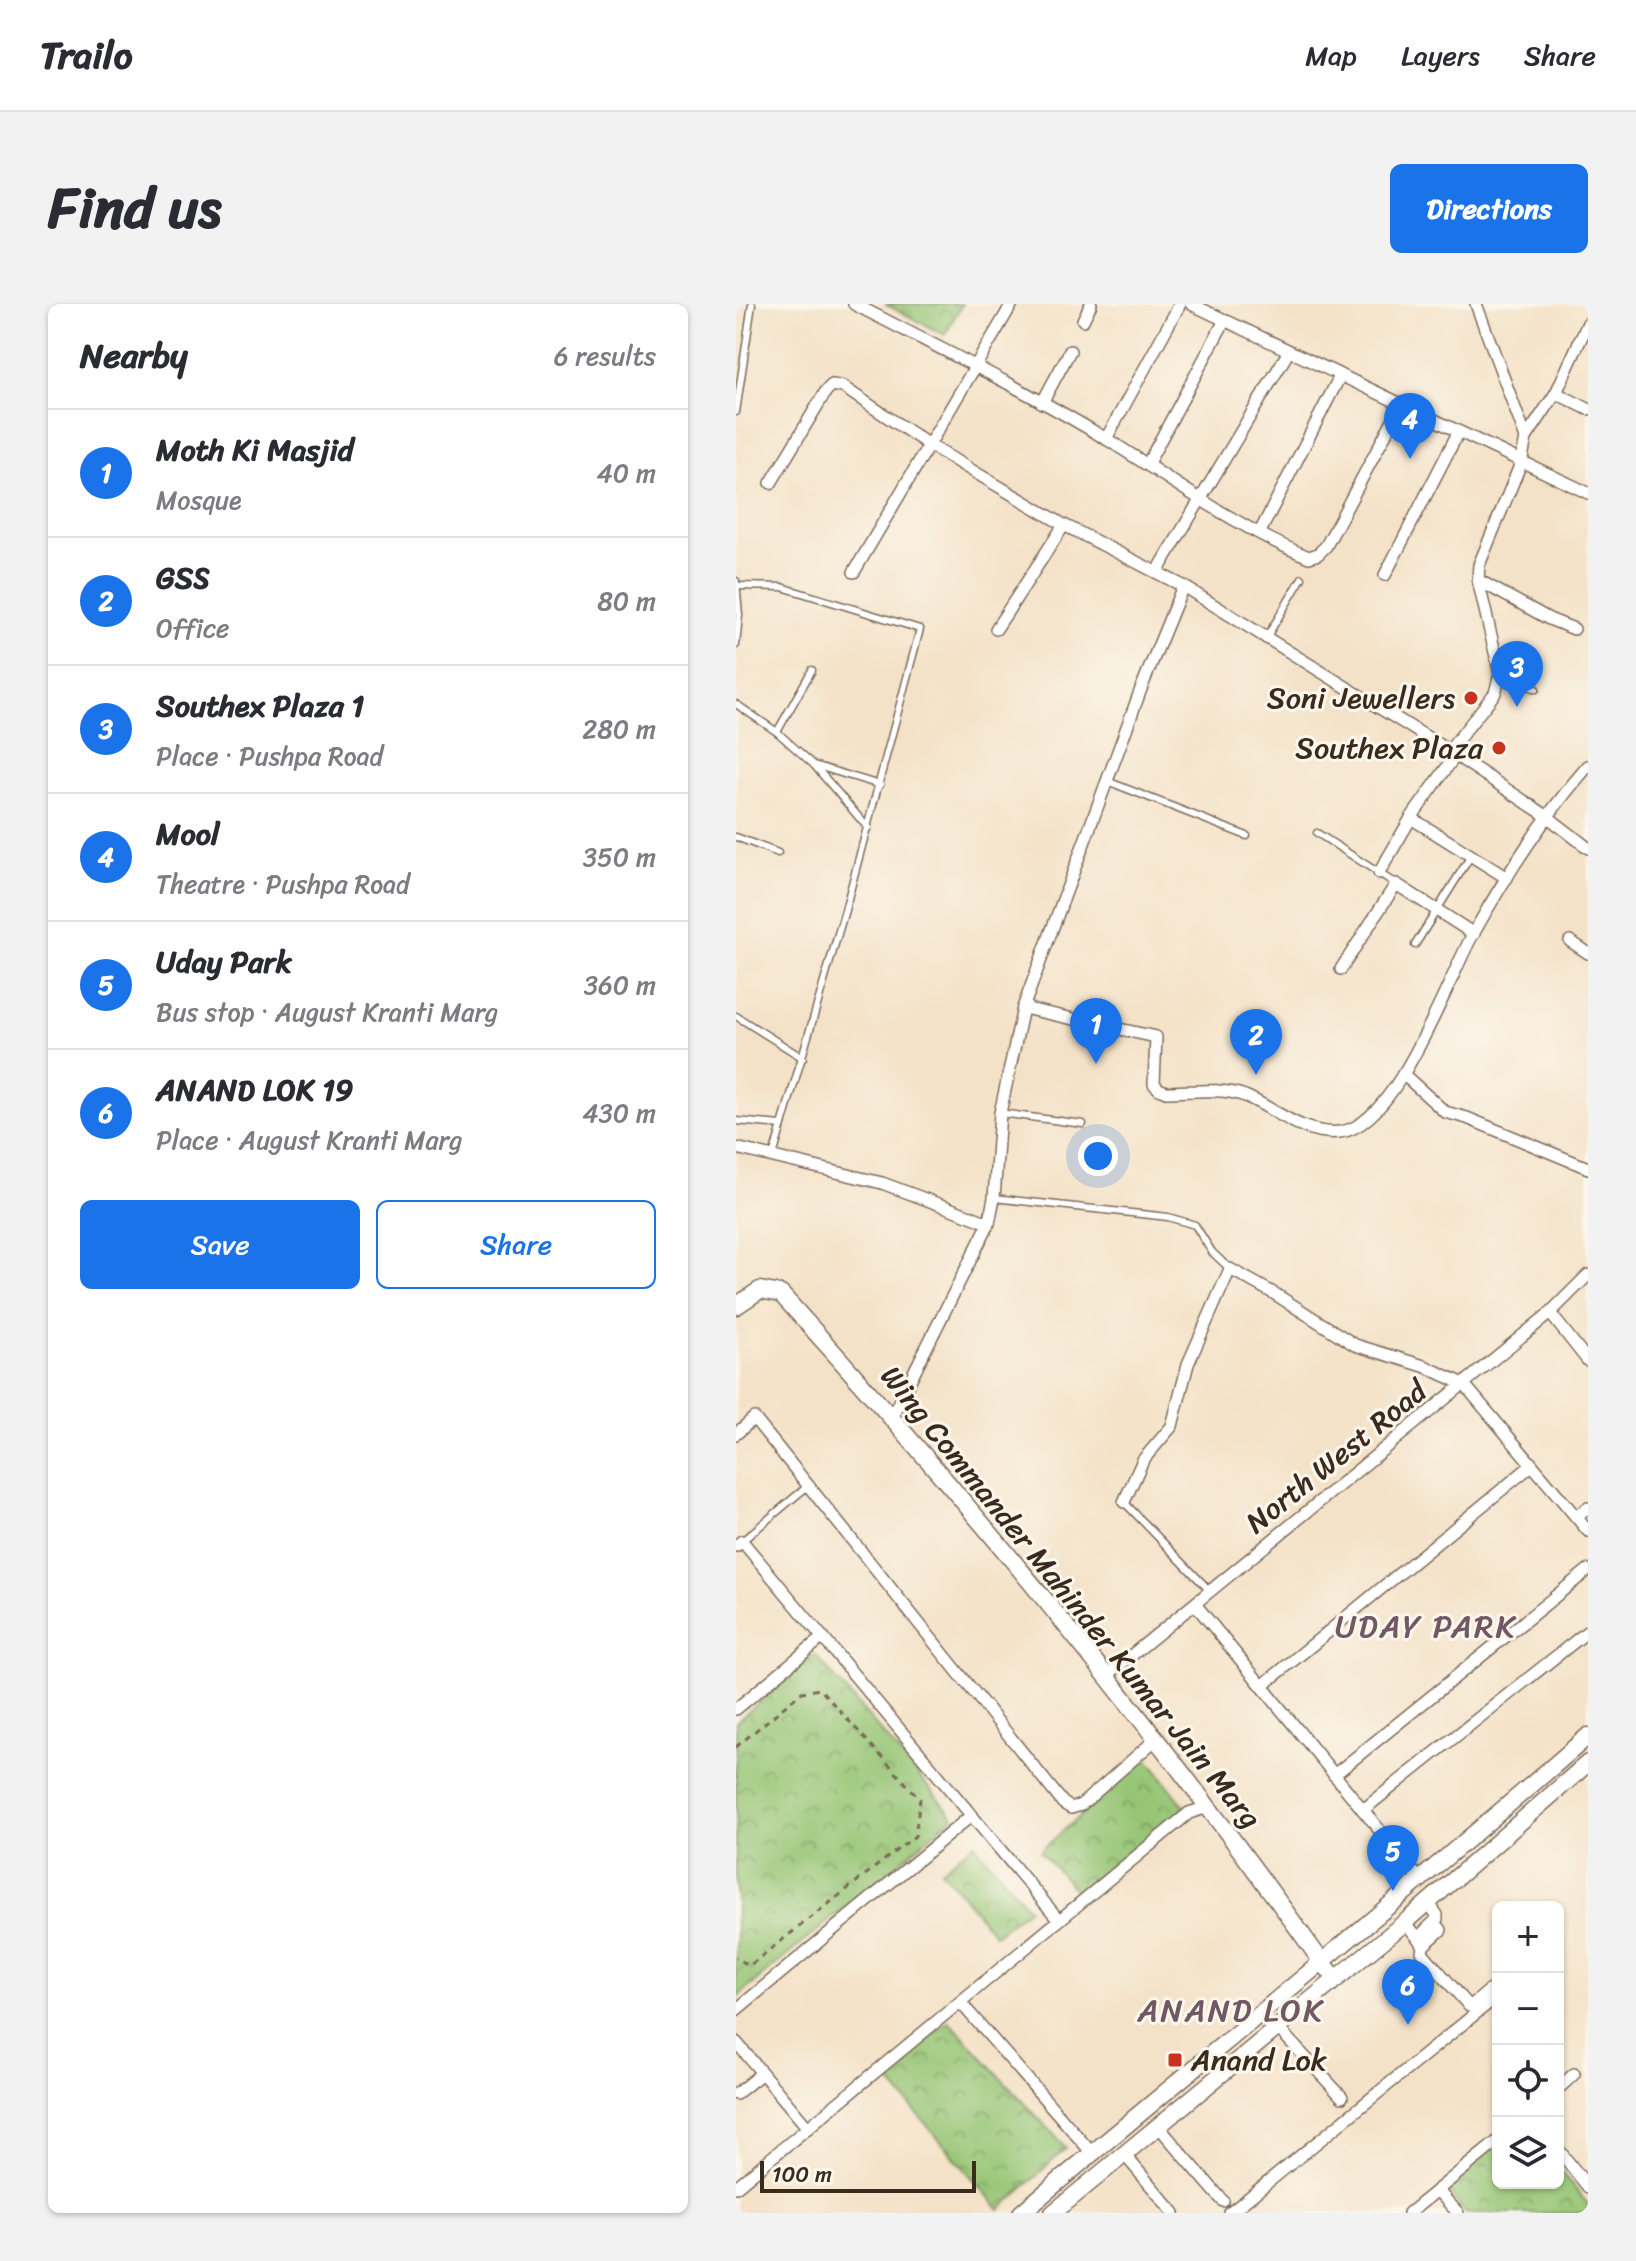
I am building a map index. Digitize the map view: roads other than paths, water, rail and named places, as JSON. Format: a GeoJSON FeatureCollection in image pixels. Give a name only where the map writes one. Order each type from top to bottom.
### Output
{"type":"FeatureCollection","features":[{"type":"Feature","properties":{"kind":"main road","name":"Wing Commander Mahinder Kumar Jain Marg"},"geometry":{"type":"LineString","coordinates":[[736,1306],[760,1290],[781,1294],[892,1416],[1208,1807],[1336,1978]]}},
{"type":"Feature","properties":{"kind":"main road"},"geometry":{"type":"LineString","coordinates":[[1021,2213],[1421,1881],[1588,1736]]}},
{"type":"Feature","properties":{"kind":"main road"},"geometry":{"type":"LineString","coordinates":[[1053,2213],[1405,1922],[1588,1763]]}},
{"type":"Feature","properties":{"kind":"street"},"geometry":{"type":"LineString","coordinates":[[854,304],[1042,403],[1201,499],[1309,557],[1326,546],[1401,405]]}},
{"type":"Feature","properties":{"kind":"street"},"geometry":{"type":"LineString","coordinates":[[854,572],[1012,304]]}},
{"type":"Feature","properties":{"kind":"street"},"geometry":{"type":"LineString","coordinates":[[1083,320],[1091,304]]}},
{"type":"Feature","properties":{"kind":"street"},"geometry":{"type":"LineString","coordinates":[[1106,439],[1180,304]]}},
{"type":"Feature","properties":{"kind":"street"},"geometry":{"type":"LineString","coordinates":[[1191,304],[1588,493]]}},
{"type":"Feature","properties":{"kind":"street"},"geometry":{"type":"LineString","coordinates":[[1476,304],[1526,438]]}},
{"type":"Feature","properties":{"kind":"street"},"geometry":{"type":"LineString","coordinates":[[1147,465],[1225,320]]}},
{"type":"Feature","properties":{"kind":"street"},"geometry":{"type":"LineString","coordinates":[[1379,873],[1452,754],[1495,693],[1500,674],[1478,580],[1479,565],[1521,463],[1526,438],[1584,344],[1588,323]]}},
{"type":"Feature","properties":{"kind":"street"},"geometry":{"type":"LineString","coordinates":[[1042,403],[1070,351]]}},
{"type":"Feature","properties":{"kind":"street"},"geometry":{"type":"LineString","coordinates":[[1160,568],[1289,351]]}},
{"type":"Feature","properties":{"kind":"street"},"geometry":{"type":"LineString","coordinates":[[1260,532],[1340,376]]}},
{"type":"Feature","properties":{"kind":"street"},"geometry":{"type":"LineString","coordinates":[[771,483],[832,385],[843,387],[929,445],[1064,525],[1160,568],[1265,640],[1452,754],[1548,817],[1588,848]]}},
{"type":"Feature","properties":{"kind":"street"},"geometry":{"type":"LineString","coordinates":[[1556,393],[1588,409]]}},
{"type":"Feature","properties":{"kind":"street"},"geometry":{"type":"LineString","coordinates":[[1385,575],[1458,433]]}},
{"type":"Feature","properties":{"kind":"street"},"geometry":{"type":"LineString","coordinates":[[996,629],[1064,525]]}},
{"type":"Feature","properties":{"kind":"street"},"geometry":{"type":"LineString","coordinates":[[1478,580],[1539,614],[1574,629]]}},
{"type":"Feature","properties":{"kind":"street"},"geometry":{"type":"LineString","coordinates":[[892,1416],[989,1223],[994,1198],[1000,1113],[1023,1008],[1183,586]]}},
{"type":"Feature","properties":{"kind":"street"},"geometry":{"type":"LineString","coordinates":[[1023,1008],[1156,1037],[1154,1084],[1166,1092],[1218,1091],[1243,1096],[1296,1124],[1320,1131],[1340,1132],[1364,1124],[1403,1074],[1435,1019],[1474,934],[1507,878],[1548,817],[1588,766]]}},
{"type":"Feature","properties":{"kind":"street"},"geometry":{"type":"LineString","coordinates":[[1411,818],[1507,878]]}},
{"type":"Feature","properties":{"kind":"street"},"geometry":{"type":"LineString","coordinates":[[1341,969],[1396,884],[1474,934]]}},
{"type":"Feature","properties":{"kind":"street"},"geometry":{"type":"LineString","coordinates":[[1570,941],[1588,953]]}},
{"type":"Feature","properties":{"kind":"street"},"geometry":{"type":"LineString","coordinates":[[1403,1074],[1445,1112],[1467,1118],[1588,1168]]}},
{"type":"Feature","properties":{"kind":"street"},"geometry":{"type":"LineString","coordinates":[[736,1148],[882,1183],[989,1223]]}},
{"type":"Feature","properties":{"kind":"street"},"geometry":{"type":"LineString","coordinates":[[1124,1502],[1143,1460],[1172,1426],[1188,1364],[1230,1269],[1355,1345],[1424,1366],[1464,1384],[1588,1531]]}},
{"type":"Feature","properties":{"kind":"street","name":"North West Road"},"geometry":{"type":"LineString","coordinates":[[1105,1677],[1550,1313],[1588,1275]]}},
{"type":"Feature","properties":{"kind":"street"},"geometry":{"type":"LineString","coordinates":[[1550,1313],[1588,1361]]}},
{"type":"Feature","properties":{"kind":"street"},"geometry":{"type":"LineString","coordinates":[[736,1434],[754,1418],[1063,1803],[1071,1808],[1081,1805],[1155,1740]]}},
{"type":"Feature","properties":{"kind":"street"},"geometry":{"type":"LineString","coordinates":[[1262,1686],[1532,1465]]}},
{"type":"Feature","properties":{"kind":"street"},"geometry":{"type":"LineString","coordinates":[[1576,1517],[1588,1508]]}},
{"type":"Feature","properties":{"kind":"street"},"geometry":{"type":"LineString","coordinates":[[739,1544],[823,1637],[1059,1920]]}},
{"type":"Feature","properties":{"kind":"street"},"geometry":{"type":"LineString","coordinates":[[1334,1775],[1588,1570]]}},
{"type":"Feature","properties":{"kind":"street"},"geometry":{"type":"LineString","coordinates":[[1195,1604],[1421,1881]]}},
{"type":"Feature","properties":{"kind":"street"},"geometry":{"type":"LineString","coordinates":[[1363,1810],[1588,1631]]}},
{"type":"Feature","properties":{"kind":"street"},"geometry":{"type":"LineString","coordinates":[[736,1709],[823,1637]]}},
{"type":"Feature","properties":{"kind":"street"},"geometry":{"type":"LineString","coordinates":[[736,2187],[1189,1813],[1208,1807]]}},
{"type":"Feature","properties":{"kind":"street"},"geometry":{"type":"LineString","coordinates":[[736,2010],[972,1815]]}},
{"type":"Feature","properties":{"kind":"street"},"geometry":{"type":"LineString","coordinates":[[1421,1942],[1441,1930],[1435,1922],[1437,1915],[1428,1902]]}},
{"type":"Feature","properties":{"kind":"street"},"geometry":{"type":"LineString","coordinates":[[1405,1922],[1421,1942],[1422,1952],[1469,2006],[1492,1994]]}},
{"type":"Feature","properties":{"kind":"street"},"geometry":{"type":"LineString","coordinates":[[1230,2213],[1492,1994]]}},
{"type":"Feature","properties":{"kind":"street"},"geometry":{"type":"LineString","coordinates":[[960,2002],[1092,2153]]}},
{"type":"Feature","properties":{"kind":"street"},"geometry":{"type":"LineString","coordinates":[[1277,2027],[1342,2097]]}},
{"type":"Feature","properties":{"kind":"street"},"geometry":{"type":"LineString","coordinates":[[736,2042],[808,2128]]}},
{"type":"Feature","properties":{"kind":"street"},"geometry":{"type":"LineString","coordinates":[[736,2094],[762,2073]]}},
{"type":"Feature","properties":{"kind":"street"},"geometry":{"type":"LineString","coordinates":[[1564,2083],[1574,2074]]}},
{"type":"Feature","properties":{"kind":"street"},"geometry":{"type":"LineString","coordinates":[[1158,2126],[1223,2201]]}},
{"type":"Feature","properties":{"kind":"street"},"geometry":{"type":"LineString","coordinates":[[1409,2213],[1492,2146]]}},
{"type":"Feature","properties":{"kind":"street"},"geometry":{"type":"LineString","coordinates":[[1123,2153],[1174,2213]]}},
{"type":"Feature","properties":{"kind":"street"},"geometry":{"type":"LineString","coordinates":[[1564,2157],[1588,2187]]}},
{"type":"Feature","properties":{"kind":"street"},"geometry":{"type":"LineString","coordinates":[[1437,2190],[1458,2213]]}},
{"type":"Feature","properties":{"kind":"lane"},"geometry":{"type":"LineString","coordinates":[[736,412],[752,304]]}},
{"type":"Feature","properties":{"kind":"lane"},"geometry":{"type":"LineString","coordinates":[[1265,640],[1302,578]]}},
{"type":"Feature","properties":{"kind":"lane"},"geometry":{"type":"LineString","coordinates":[[736,645],[737,583],[782,587],[920,629],[868,828],[772,1157]]}},
{"type":"Feature","properties":{"kind":"lane"},"geometry":{"type":"LineString","coordinates":[[777,732],[812,670]]}},
{"type":"Feature","properties":{"kind":"lane"},"geometry":{"type":"LineString","coordinates":[[1500,674],[1536,689]]}},
{"type":"Feature","properties":{"kind":"lane"},"geometry":{"type":"LineString","coordinates":[[736,704],[777,732],[814,765],[868,828]]}},
{"type":"Feature","properties":{"kind":"lane"},"geometry":{"type":"LineString","coordinates":[[814,765],[880,785]]}},
{"type":"Feature","properties":{"kind":"lane"},"geometry":{"type":"LineString","coordinates":[[1107,781],[1247,836]]}},
{"type":"Feature","properties":{"kind":"lane"},"geometry":{"type":"LineString","coordinates":[[1317,833],[1396,884]]}},
{"type":"Feature","properties":{"kind":"lane"},"geometry":{"type":"LineString","coordinates":[[736,837],[778,853]]}},
{"type":"Feature","properties":{"kind":"lane"},"geometry":{"type":"LineString","coordinates":[[1415,945],[1472,854]]}},
{"type":"Feature","properties":{"kind":"lane"},"geometry":{"type":"LineString","coordinates":[[736,1016],[803,1058]]}},
{"type":"Feature","properties":{"kind":"lane"},"geometry":{"type":"LineString","coordinates":[[1000,1113],[1083,1124]]}},
{"type":"Feature","properties":{"kind":"lane"},"geometry":{"type":"LineString","coordinates":[[736,1121],[782,1125]]}},
{"type":"Feature","properties":{"kind":"lane"},"geometry":{"type":"LineString","coordinates":[[994,1198],[1168,1217],[1187,1222],[1195,1225],[1212,1252],[1230,1269]]}},
{"type":"Feature","properties":{"kind":"lane"},"geometry":{"type":"LineString","coordinates":[[739,1544],[809,1485]]}},
{"type":"Feature","properties":{"kind":"lane"},"geometry":{"type":"LineString","coordinates":[[1124,1502],[1210,1591]]}},
{"type":"Feature","properties":{"kind":"place","name":"Mool"},"geometry":{"type":"Point","coordinates":[1410,459]}},
{"type":"Feature","properties":{"kind":"place","name":"Soni Jewellers"},"geometry":{"type":"Point","coordinates":[1471,698]}},
{"type":"Feature","properties":{"kind":"place","name":"Southex Plaza 1"},"geometry":{"type":"Point","coordinates":[1517,707]}},
{"type":"Feature","properties":{"kind":"place","name":"Southex Plaza"},"geometry":{"type":"Point","coordinates":[1499,748]}},
{"type":"Feature","properties":{"kind":"place","name":"Moth Ki Masjid"},"geometry":{"type":"Point","coordinates":[1096,1064]}},
{"type":"Feature","properties":{"kind":"place","name":"GSS"},"geometry":{"type":"Point","coordinates":[1256,1075]}},
{"type":"Feature","properties":{"kind":"place","name":"Uday Park"},"geometry":{"type":"Point","coordinates":[1393,1891]}},
{"type":"Feature","properties":{"kind":"place","name":"ANAND LOK 19"},"geometry":{"type":"Point","coordinates":[1408,2025]}},
{"type":"Feature","properties":{"kind":"place","name":"Anand Lok"},"geometry":{"type":"Point","coordinates":[1175,2060]}},
{"type":"Feature","properties":{"kind":"district","name":"UDAY PARK"},"geometry":{"type":"Point","coordinates":[1426,1626]}},
{"type":"Feature","properties":{"kind":"district","name":"ANAND LOK"},"geometry":{"type":"Point","coordinates":[1231,2010]}}]}
